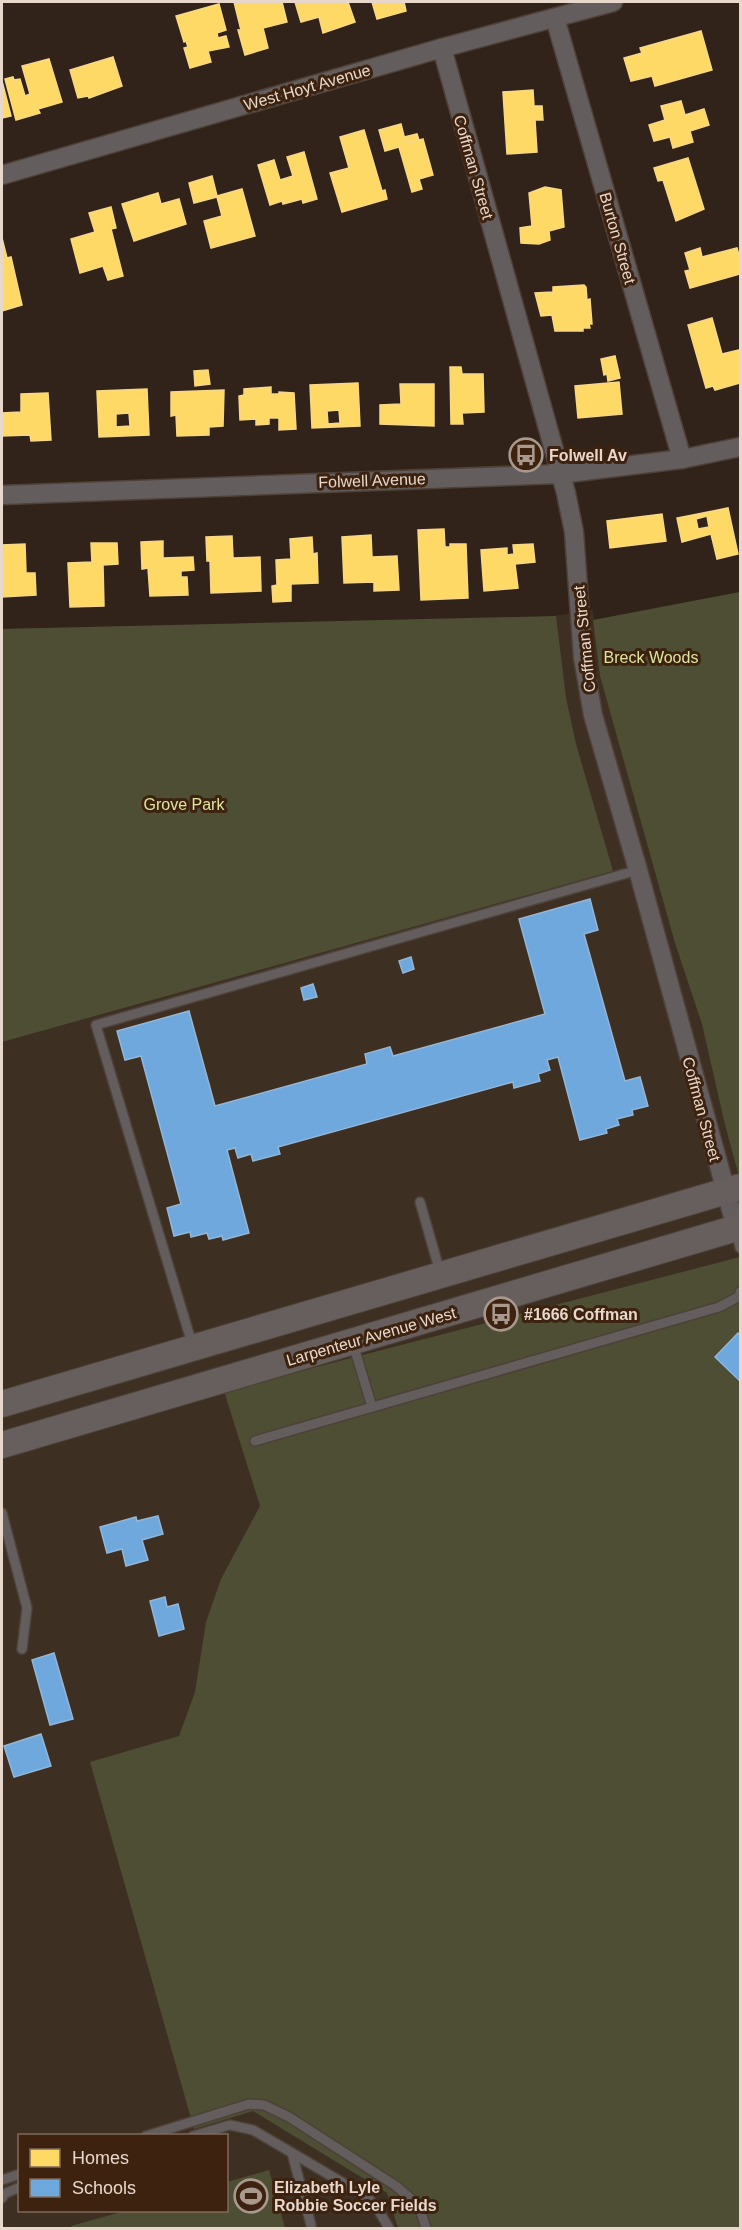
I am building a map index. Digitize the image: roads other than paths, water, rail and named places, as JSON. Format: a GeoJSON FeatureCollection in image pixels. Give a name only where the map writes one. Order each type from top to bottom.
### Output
{"type":"FeatureCollection","features":[{"type":"Feature","properties":{"kind":"main road"},"geometry":{"type":"LineString","coordinates":[[9,1443],[2,1404],[733,1189]]}},
{"type":"Feature","properties":{"kind":"main road","name":"Larpenteur Avenue West"},"geometry":{"type":"LineString","coordinates":[[9,1443],[352,1341],[739,1234]]}},
{"type":"Feature","properties":{"kind":"street","name":"West Hoyt Avenue"},"geometry":{"type":"LineString","coordinates":[[2,175],[441,48],[613,2]]}},
{"type":"Feature","properties":{"kind":"street","name":"Burton Street"},"geometry":{"type":"LineString","coordinates":[[555,18],[682,459]]}},
{"type":"Feature","properties":{"kind":"street","name":"Coffman Street"},"geometry":{"type":"LineString","coordinates":[[441,48],[560,474],[573,532],[583,658],[593,715],[733,1189],[739,1234]]}},
{"type":"Feature","properties":{"kind":"street","name":"Folwell Avenue"},"geometry":{"type":"LineString","coordinates":[[2,495],[560,474],[682,459],[741,447]]}},
{"type":"Feature","properties":{"kind":"lane"},"geometry":{"type":"LineString","coordinates":[[193,1348],[96,1025],[638,870]]}},
{"type":"Feature","properties":{"kind":"lane"},"geometry":{"type":"LineString","coordinates":[[420,1202],[441,1275]]}},
{"type":"Feature","properties":{"kind":"lane"},"geometry":{"type":"LineString","coordinates":[[255,1441],[719,1307],[740,1296],[741,1292]]}},
{"type":"Feature","properties":{"kind":"lane"},"geometry":{"type":"LineString","coordinates":[[352,1341],[372,1407]]}},
{"type":"Feature","properties":{"kind":"lane"},"geometry":{"type":"LineString","coordinates":[[2,1513],[27,1608],[22,1649]]}},
{"type":"Feature","properties":{"kind":"lane"},"geometry":{"type":"LineString","coordinates":[[152,2134],[249,2104],[264,2105],[289,2118],[396,2186],[419,2206],[426,2229]]}},
{"type":"Feature","properties":{"kind":"lane"},"geometry":{"type":"LineString","coordinates":[[200,2134],[230,2125],[253,2130],[367,2197],[377,2208],[389,2229]]}},
{"type":"Feature","properties":{"kind":"lane"},"geometry":{"type":"LineString","coordinates":[[292,2153],[312,2225]]}},
{"type":"Feature","properties":{"kind":"lane"},"geometry":{"type":"LineString","coordinates":[[2,2180],[18,2175]]}},
{"type":"Feature","properties":{"kind":"lane"},"geometry":{"type":"LineString","coordinates":[[2,2198],[4,2194],[18,2188]]}},
{"type":"Feature","properties":{"kind":"place","name":"Folwell Av"},"geometry":{"type":"Point","coordinates":[526,455]}},
{"type":"Feature","properties":{"kind":"place","name":"#1666 Coffman"},"geometry":{"type":"Point","coordinates":[501,1314]}},
{"type":"Feature","properties":{"kind":"place","name":"Elizabeth Lyle Robbie Soccer Fields"},"geometry":{"type":"Point","coordinates":[251,2196]}},
{"type":"Feature","properties":{"kind":"park label","name":"Breck Woods"},"geometry":{"type":"Point","coordinates":[651,657]}},
{"type":"Feature","properties":{"kind":"park label","name":"Grove Park"},"geometry":{"type":"Point","coordinates":[184,804]}}]}
